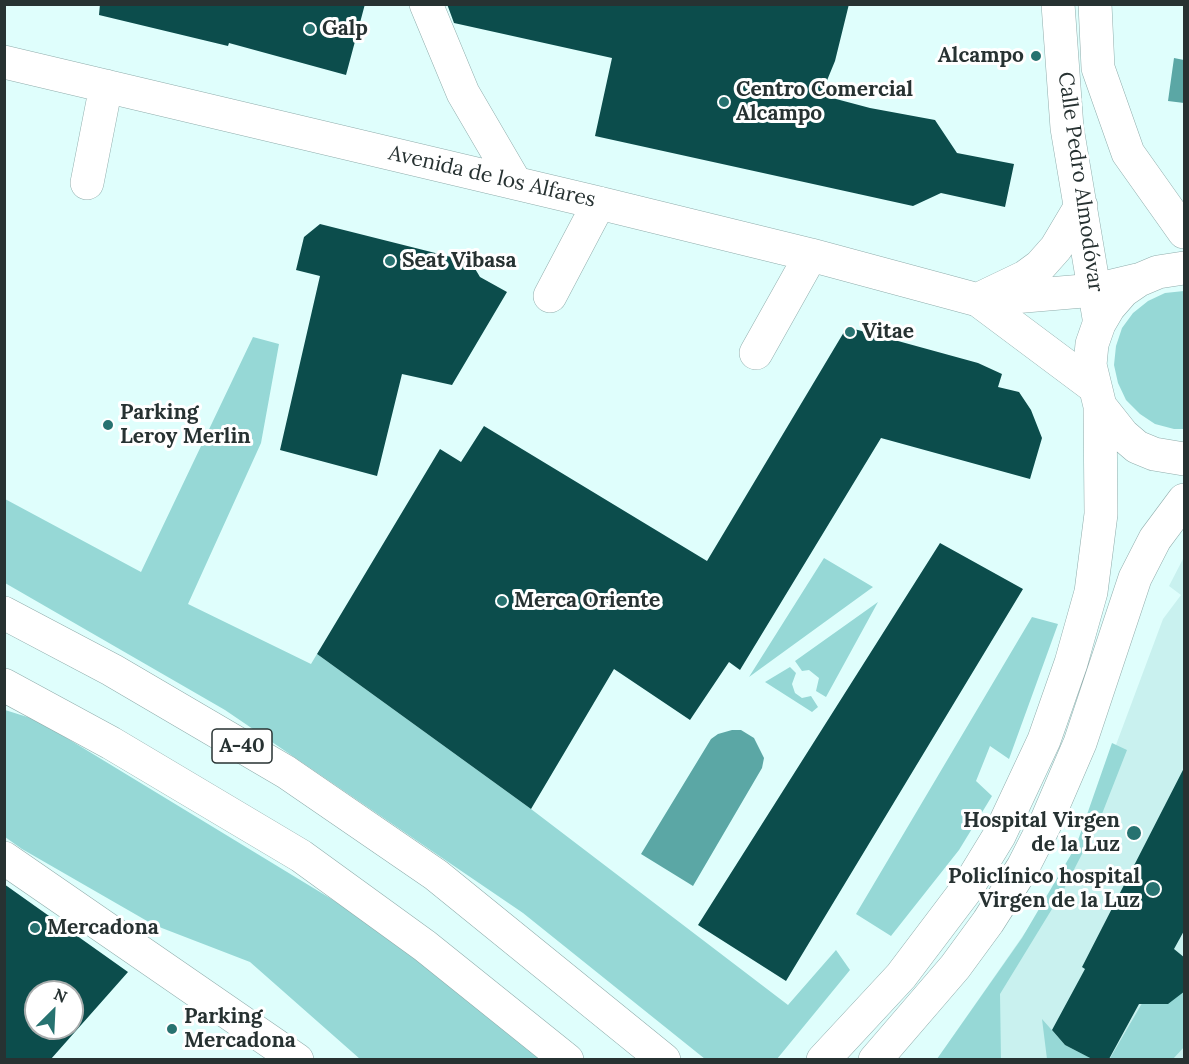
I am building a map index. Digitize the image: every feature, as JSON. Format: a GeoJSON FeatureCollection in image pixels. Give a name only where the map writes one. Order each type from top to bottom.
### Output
{"type":"FeatureCollection","features":[{"type":"Feature","properties":{"kind":"main road"},"geometry":{"type":"LineString","coordinates":[[426,4],[463,93],[515,182]]}},
{"type":"Feature","properties":{"kind":"main road","name":"Calle Pedro Almodóvar"},"geometry":{"type":"LineString","coordinates":[[1058,4],[1067,128],[1099,324]]}},
{"type":"Feature","properties":{"kind":"main road","name":"Calle Pedro Almodóvar"},"geometry":{"type":"LineString","coordinates":[[1095,4],[1098,68],[1128,153],[1185,232]]}},
{"type":"Feature","properties":{"kind":"main road","name":"Avenida de los Alfares"},"geometry":{"type":"LineString","coordinates":[[4,62],[599,202],[978,300]]}},
{"type":"Feature","properties":{"kind":"main road"},"geometry":{"type":"LineString","coordinates":[[87,183],[106,86]]}},
{"type":"Feature","properties":{"kind":"main road"},"geometry":{"type":"LineString","coordinates":[[550,296],[599,202]]}},
{"type":"Feature","properties":{"kind":"main road"},"geometry":{"type":"LineString","coordinates":[[978,300],[1025,277],[1040,266],[1056,248],[1081,206]]}},
{"type":"Feature","properties":{"kind":"main road"},"geometry":{"type":"LineString","coordinates":[[756,353],[811,255]]}},
{"type":"Feature","properties":{"kind":"main road"},"geometry":{"type":"LineString","coordinates":[[978,300],[1095,290],[1139,280],[1158,272],[1185,268]]}},
{"type":"Feature","properties":{"kind":"main road"},"geometry":{"type":"LineString","coordinates":[[823,1059],[901,976],[966,890],[999,836],[1044,740],[1071,663],[1091,592],[1101,514],[1096,396],[1090,365],[1092,344],[1099,324],[1116,299],[1139,280]]}},
{"type":"Feature","properties":{"kind":"main road"},"geometry":{"type":"LineString","coordinates":[[978,300],[1096,396],[1110,422],[1137,447],[1155,454],[1185,459]]}},
{"type":"Feature","properties":{"kind":"main road"},"geometry":{"type":"LineString","coordinates":[[875,1059],[924,1005],[988,922],[1041,831],[1083,734],[1135,578],[1155,539],[1185,500]]}},
{"type":"Feature","properties":{"kind":"main road","name":"A-40"},"geometry":{"type":"LineString","coordinates":[[4,613],[112,670],[286,772],[436,875],[664,1059]]}},
{"type":"Feature","properties":{"kind":"main road"},"geometry":{"type":"LineString","coordinates":[[4,685],[111,743],[301,856],[434,953],[567,1059]]}},
{"type":"Feature","properties":{"kind":"main road"},"geometry":{"type":"LineString","coordinates":[[4,858],[297,1059]]}},
{"type":"Feature","properties":{"kind":"main road"},"geometry":{"type":"LineString","coordinates":[[908,1059],[924,1005]]}},
{"type":"Feature","properties":{"kind":"shaded area"},"geometry":{"type":"Polygon","coordinates":[[[1174,58],[1184,60],[1184,103],[1168,101],[1174,58]]]}},
{"type":"Feature","properties":{"kind":"shaded area"},"geometry":{"type":"Polygon","coordinates":[[[1184,291],[1184,429],[1174,429],[1155,424],[1140,414],[1126,400],[1118,383],[1114,365],[1116,346],[1122,328],[1133,313],[1148,301],[1165,293],[1184,291]]]}},
{"type":"Feature","properties":{"kind":"shaded area"},"geometry":{"type":"Polygon","coordinates":[[[253,337],[279,344],[261,443],[188,604],[311,664],[317,654],[531,809],[788,1005],[836,950],[850,970],[777,1059],[705,1059],[523,913],[225,710],[5,583],[5,499],[141,572],[253,337]]]}},
{"type":"Feature","properties":{"kind":"shaded area","name":"Hospital Virgen de la Luz"},"geometry":{"type":"Polygon","coordinates":[[[1184,557],[1184,1059],[937,1059],[1070,868],[1163,619],[1181,595],[1169,586],[1184,557]]]}},
{"type":"Feature","properties":{"kind":"shaded area"},"geometry":{"type":"Polygon","coordinates":[[[824,558],[873,587],[749,677],[824,558]]]}},
{"type":"Feature","properties":{"kind":"shaded area"},"geometry":{"type":"Polygon","coordinates":[[[878,602],[826,697],[816,691],[819,678],[809,670],[802,671],[795,661],[878,602]]]}},
{"type":"Feature","properties":{"kind":"shaded area"},"geometry":{"type":"Polygon","coordinates":[[[1032,617],[1058,624],[1009,759],[990,746],[976,781],[992,796],[959,850],[891,936],[856,914],[1032,617]]]}},
{"type":"Feature","properties":{"kind":"shaded area"},"geometry":{"type":"Polygon","coordinates":[[[790,667],[796,673],[792,684],[795,693],[802,698],[811,696],[818,707],[812,712],[765,682],[790,667]]]}},
{"type":"Feature","properties":{"kind":"shaded area"},"geometry":{"type":"Polygon","coordinates":[[[5,710],[37,720],[366,920],[541,1059],[360,1059],[250,962],[154,925],[22,849],[5,837],[5,710]]]}},
{"type":"Feature","properties":{"kind":"shaded area"},"geometry":{"type":"Polygon","coordinates":[[[741,730],[754,738],[764,758],[762,768],[693,886],[641,854],[711,739],[718,734],[741,730]]]}},
{"type":"Feature","properties":{"kind":"shaded area"},"geometry":{"type":"Polygon","coordinates":[[[1112,743],[1127,750],[1100,819],[1063,891],[1000,994],[1001,1059],[937,1059],[1022,938],[1076,846],[1112,743]]]}},
{"type":"Feature","properties":{"kind":"shaded area"},"geometry":{"type":"Polygon","coordinates":[[[1184,991],[1184,1047],[1173,1059],[1109,1060],[1148,993],[1167,1004],[1184,991]]]}},
{"type":"Feature","properties":{"kind":"shaded area"},"geometry":{"type":"Polygon","coordinates":[[[1042,1019],[1065,1045],[1092,1059],[1047,1059],[1042,1019]]]}},
{"type":"Feature","properties":{"kind":"building"},"geometry":{"type":"Polygon","coordinates":[[[100,4],[365,4],[346,75],[229,43],[228,46],[99,15],[100,4]]]}},
{"type":"Feature","properties":{"kind":"building","name":"Centro Comercial Alcampo"},"geometry":{"type":"Polygon","coordinates":[[[447,4],[849,4],[835,61],[821,95],[870,108],[935,120],[957,153],[1014,164],[1005,207],[941,193],[913,206],[595,136],[612,58],[454,23],[447,4]]]}},
{"type":"Feature","properties":{"kind":"building"},"geometry":{"type":"Polygon","coordinates":[[[320,224],[471,262],[480,277],[507,292],[452,385],[402,374],[377,476],[280,450],[320,276],[296,270],[304,237],[320,224]]]}},
{"type":"Feature","properties":{"kind":"building"},"geometry":{"type":"Polygon","coordinates":[[[847,327],[978,363],[1002,374],[998,387],[1019,392],[1031,410],[1042,438],[1030,479],[881,438],[740,670],[729,662],[690,720],[614,669],[531,809],[317,654],[440,449],[461,462],[484,426],[707,561],[847,327]]]}},
{"type":"Feature","properties":{"kind":"building"},"geometry":{"type":"Polygon","coordinates":[[[940,543],[1023,589],[786,981],[698,925],[940,543]]]}},
{"type":"Feature","properties":{"kind":"building","name":"Policlínico hospital Virgen de la Luz"},"geometry":{"type":"Polygon","coordinates":[[[1185,766],[1185,929],[1174,949],[1185,958],[1185,991],[1168,1004],[1139,1004],[1109,1059],[1092,1059],[1065,1045],[1052,1030],[1085,969],[1082,967],[1185,766]]]}},
{"type":"Feature","properties":{"kind":"building","name":"Mercadona"},"geometry":{"type":"Polygon","coordinates":[[[4,884],[128,972],[84,1022],[84,980],[24,980],[24,1040],[68,1040],[51,1059],[4,1059],[4,884]]]}},
{"type":"Feature","properties":{"kind":"place","name":"Galp"},"geometry":{"type":"Point","coordinates":[310,29]}},
{"type":"Feature","properties":{"kind":"place","name":"Alcampo"},"geometry":{"type":"Point","coordinates":[1036,56]}},
{"type":"Feature","properties":{"kind":"place","name":"Centro Comercial Alcampo"},"geometry":{"type":"Point","coordinates":[724,102]}},
{"type":"Feature","properties":{"kind":"place","name":"Seat Vibasa"},"geometry":{"type":"Point","coordinates":[390,261]}},
{"type":"Feature","properties":{"kind":"place","name":"Vitae"},"geometry":{"type":"Point","coordinates":[850,332]}},
{"type":"Feature","properties":{"kind":"place","name":"Parking Leroy Merlin"},"geometry":{"type":"Point","coordinates":[108,425]}},
{"type":"Feature","properties":{"kind":"place","name":"Merca Oriente"},"geometry":{"type":"Point","coordinates":[502,601]}},
{"type":"Feature","properties":{"kind":"place","name":"Hospital Virgen de la Luz"},"geometry":{"type":"Point","coordinates":[1134,833]}},
{"type":"Feature","properties":{"kind":"place","name":"Policlínico hospital Virgen de la Luz"},"geometry":{"type":"Point","coordinates":[1153,889]}},
{"type":"Feature","properties":{"kind":"place","name":"Mercadona"},"geometry":{"type":"Point","coordinates":[35,928]}},
{"type":"Feature","properties":{"kind":"place","name":"Parking Mercadona"},"geometry":{"type":"Point","coordinates":[172,1029]}}]}
